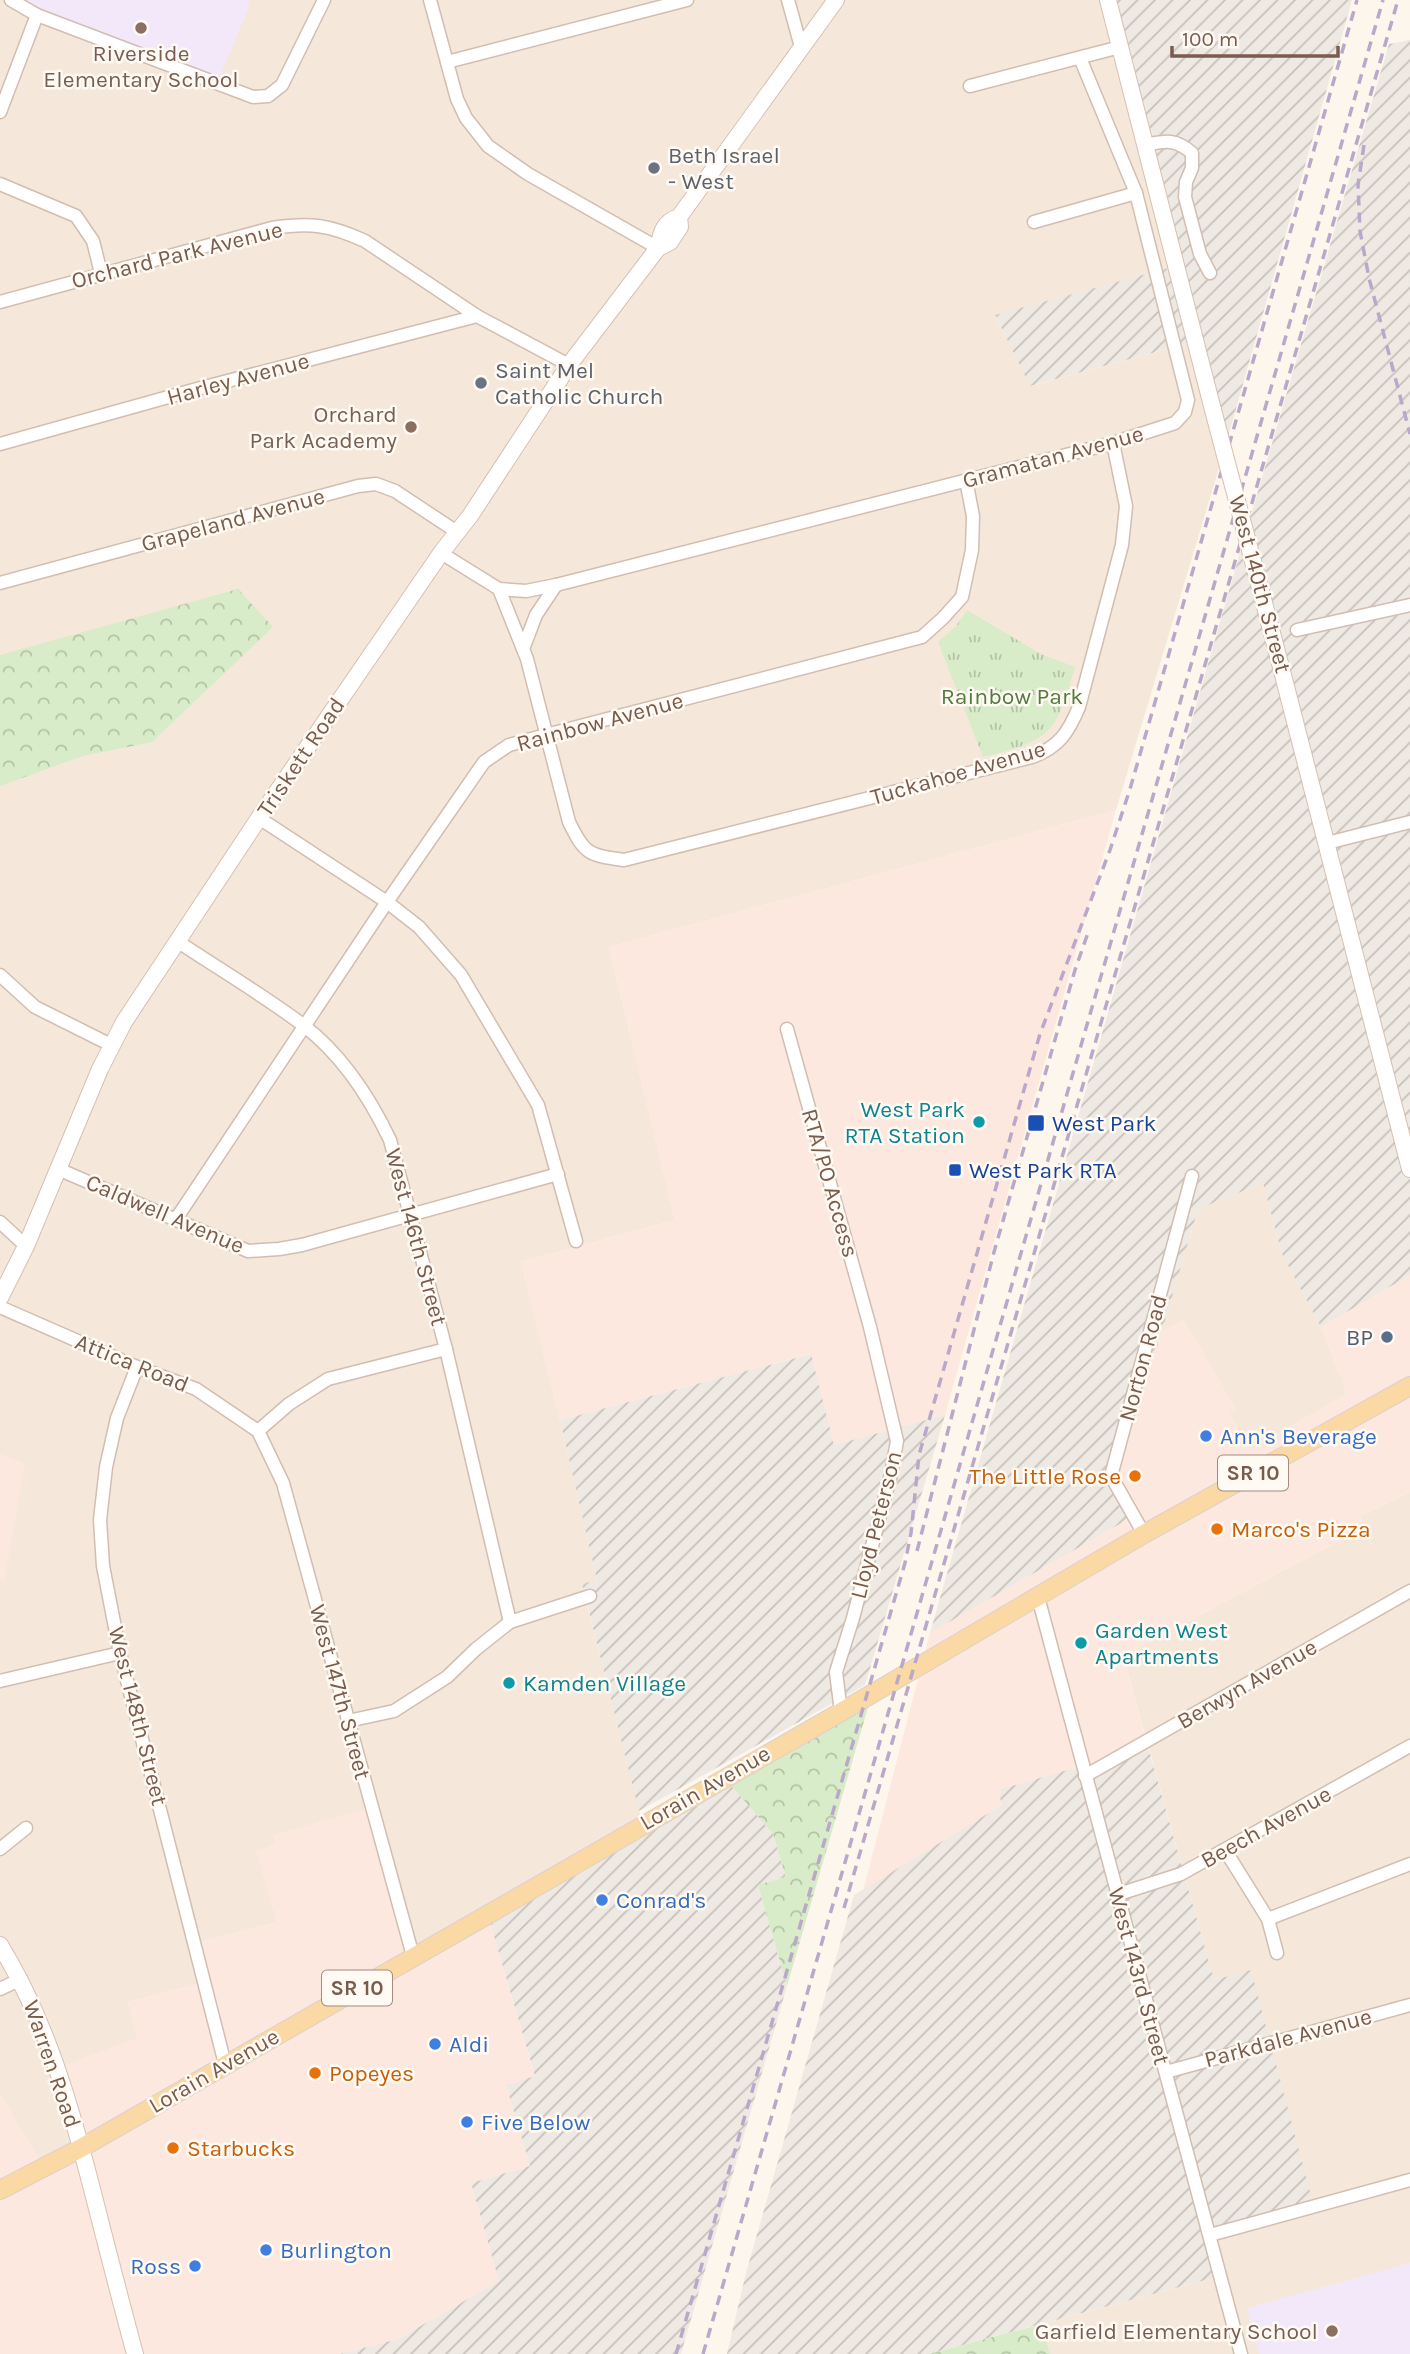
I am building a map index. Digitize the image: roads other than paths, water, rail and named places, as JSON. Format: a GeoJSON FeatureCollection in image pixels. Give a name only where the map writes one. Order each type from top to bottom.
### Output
{"type":"FeatureCollection","features":[{"type":"Feature","properties":{"kind":"main road","name":"Triskett Road"},"geometry":{"type":"LineString","coordinates":[[0,1298],[26,1245],[111,1045],[124,1022],[259,818],[569,365],[658,248],[661,232],[670,220],[679,217],[836,0]]}},
{"type":"Feature","properties":{"kind":"main road","name":"West 140th Street"},"geometry":{"type":"LineString","coordinates":[[1108,0],[1410,1169]]}},
{"type":"Feature","properties":{"kind":"main road","name":"Lorain Avenue"},"geometry":{"type":"LineString","coordinates":[[0,2190],[81,2148],[841,1712],[1143,1534],[1410,1386]]}},
{"type":"Feature","properties":{"kind":"main road","name":"Warren Road"},"geometry":{"type":"LineString","coordinates":[[0,1945],[21,1979],[56,2063],[135,2354]]}},
{"type":"Feature","properties":{"kind":"street"},"geometry":{"type":"LineString","coordinates":[[11,0],[37,15],[253,97],[268,96],[282,85],[324,0]]}},
{"type":"Feature","properties":{"kind":"street"},"geometry":{"type":"LineString","coordinates":[[430,0],[457,99],[466,118],[488,146],[528,174],[658,248]]}},
{"type":"Feature","properties":{"kind":"street"},"geometry":{"type":"LineString","coordinates":[[447,62],[687,0]]}},
{"type":"Feature","properties":{"kind":"street"},"geometry":{"type":"LineString","coordinates":[[788,0],[801,47]]}},
{"type":"Feature","properties":{"kind":"street"},"geometry":{"type":"LineString","coordinates":[[0,112],[37,15]]}},
{"type":"Feature","properties":{"kind":"street"},"geometry":{"type":"LineString","coordinates":[[970,86],[1120,47]]}},
{"type":"Feature","properties":{"kind":"street","name":"Gramatan Avenue"},"geometry":{"type":"LineString","coordinates":[[499,589],[526,591],[556,586],[1114,443],[1175,424],[1185,412],[1188,400],[1136,193],[1080,58]]}},
{"type":"Feature","properties":{"kind":"street"},"geometry":{"type":"LineString","coordinates":[[1144,145],[1170,141],[1184,146],[1192,153],[1192,168],[1186,183],[1185,197],[1200,254],[1210,273]]}},
{"type":"Feature","properties":{"kind":"street"},"geometry":{"type":"LineString","coordinates":[[0,184],[76,216],[93,241],[101,273]]}},
{"type":"Feature","properties":{"kind":"street"},"geometry":{"type":"LineString","coordinates":[[1034,222],[1136,193]]}},
{"type":"Feature","properties":{"kind":"street","name":"Orchard Park Avenue"},"geometry":{"type":"LineString","coordinates":[[0,302],[272,228],[301,223],[322,225],[365,241],[477,316],[569,365]]}},
{"type":"Feature","properties":{"kind":"street","name":"Harley Avenue"},"geometry":{"type":"LineString","coordinates":[[0,444],[197,388],[477,316]]}},
{"type":"Feature","properties":{"kind":"street","name":"Tuckahoe Avenue"},"geometry":{"type":"LineString","coordinates":[[547,735],[569,822],[579,841],[594,855],[624,860],[1049,751],[1072,723],[1079,707],[1122,545],[1126,506],[1114,443]]}},
{"type":"Feature","properties":{"kind":"street","name":"Rainbow Avenue"},"geometry":{"type":"LineString","coordinates":[[176,1219],[387,902],[484,762],[509,745],[922,636],[962,597],[972,550],[973,516],[966,480]]}},
{"type":"Feature","properties":{"kind":"street","name":"Grapeland Avenue"},"geometry":{"type":"LineString","coordinates":[[0,583],[359,486],[376,484],[395,491],[457,532]]}},
{"type":"Feature","properties":{"kind":"street"},"geometry":{"type":"LineString","coordinates":[[441,553],[499,589],[523,649],[547,735]]}},
{"type":"Feature","properties":{"kind":"street"},"geometry":{"type":"LineString","coordinates":[[523,649],[536,615],[556,586]]}},
{"type":"Feature","properties":{"kind":"street"},"geometry":{"type":"LineString","coordinates":[[1297,630],[1410,605]]}},
{"type":"Feature","properties":{"kind":"street"},"geometry":{"type":"LineString","coordinates":[[259,818],[387,902],[419,927],[461,975],[538,1105],[576,1241]]}},
{"type":"Feature","properties":{"kind":"street"},"geometry":{"type":"LineString","coordinates":[[1327,843],[1410,822]]}},
{"type":"Feature","properties":{"kind":"street","name":"West 146th Street"},"geometry":{"type":"LineString","coordinates":[[177,941],[304,1026],[337,1058],[377,1111],[390,1140],[446,1349],[510,1622]]}},
{"type":"Feature","properties":{"kind":"street"},"geometry":{"type":"LineString","coordinates":[[0,975],[35,1007],[111,1045]]}},
{"type":"Feature","properties":{"kind":"street","name":"RTA/PO Access"},"geometry":{"type":"LineString","coordinates":[[788,1029],[873,1337]]}},
{"type":"Feature","properties":{"kind":"street","name":"Caldwell Avenue"},"geometry":{"type":"LineString","coordinates":[[58,1169],[248,1251],[302,1245],[558,1174]]}},
{"type":"Feature","properties":{"kind":"street","name":"Norton Road"},"geometry":{"type":"LineString","coordinates":[[1143,1534],[1111,1476],[1192,1176]]}},
{"type":"Feature","properties":{"kind":"street"},"geometry":{"type":"LineString","coordinates":[[0,1222],[26,1245]]}},
{"type":"Feature","properties":{"kind":"street","name":"Attica Road"},"geometry":{"type":"LineString","coordinates":[[0,1307],[137,1367],[196,1389],[258,1431]]}},
{"type":"Feature","properties":{"kind":"street","name":"Lloyd Peterson"},"geometry":{"type":"LineString","coordinates":[[841,1712],[836,1672],[891,1474],[897,1441],[873,1337]]}},
{"type":"Feature","properties":{"kind":"street"},"geometry":{"type":"LineString","coordinates":[[258,1431],[289,1404],[328,1379],[446,1349]]}},
{"type":"Feature","properties":{"kind":"street","name":"West 148th Street"},"geometry":{"type":"LineString","coordinates":[[137,1367],[117,1419],[106,1467],[100,1520],[103,1566],[120,1653],[225,2064]]}},
{"type":"Feature","properties":{"kind":"street","name":"West 147th Street"},"geometry":{"type":"LineString","coordinates":[[258,1431],[283,1483],[413,1956]]}},
{"type":"Feature","properties":{"kind":"street","name":"Berwyn Avenue"},"geometry":{"type":"LineString","coordinates":[[1085,1776],[1410,1591]]}},
{"type":"Feature","properties":{"kind":"street"},"geometry":{"type":"LineString","coordinates":[[348,1721],[394,1711],[447,1677],[475,1649],[510,1622],[590,1596]]}},
{"type":"Feature","properties":{"kind":"street","name":"West 143rd Street"},"geometry":{"type":"LineString","coordinates":[[1038,1597],[1241,2354]]}},
{"type":"Feature","properties":{"kind":"street"},"geometry":{"type":"LineString","coordinates":[[0,1681],[120,1653]]}},
{"type":"Feature","properties":{"kind":"street","name":"Beech Avenue"},"geometry":{"type":"LineString","coordinates":[[1116,1895],[1181,1874],[1410,1746]]}},
{"type":"Feature","properties":{"kind":"street"},"geometry":{"type":"LineString","coordinates":[[0,1849],[26,1828]]}},
{"type":"Feature","properties":{"kind":"street"},"geometry":{"type":"LineString","coordinates":[[1225,1850],[1268,1919],[1278,1953]]}},
{"type":"Feature","properties":{"kind":"street"},"geometry":{"type":"LineString","coordinates":[[1268,1919],[1410,1864]]}},
{"type":"Feature","properties":{"kind":"street"},"geometry":{"type":"LineString","coordinates":[[0,1989],[21,1979]]}},
{"type":"Feature","properties":{"kind":"street","name":"Parkdale Avenue"},"geometry":{"type":"LineString","coordinates":[[1166,2071],[1410,2006]]}},
{"type":"Feature","properties":{"kind":"street"},"geometry":{"type":"LineString","coordinates":[[1210,2235],[1410,2180]]}},
{"type":"Feature","properties":{"kind":"railway"},"geometry":{"type":"LineString","coordinates":[[676,2354],[905,1563],[919,1455],[1040,1034],[1110,850],[1130,789],[1357,0]]}},
{"type":"Feature","properties":{"kind":"railway"},"geometry":{"type":"LineString","coordinates":[[703,2354],[1383,0]]}},
{"type":"Feature","properties":{"kind":"railway"},"geometry":{"type":"LineString","coordinates":[[844,1908],[1398,0]]}},
{"type":"Feature","properties":{"kind":"railway"},"geometry":{"type":"LineString","coordinates":[[1364,145],[1358,185],[1360,231],[1369,278],[1410,434]]}},
{"type":"Feature","properties":{"kind":"railway"},"geometry":{"type":"LineString","coordinates":[[917,1551],[994,1252],[1075,970],[1089,930]]}},
{"type":"Feature","properties":{"kind":"place","name":"Riverside Elementary School"},"geometry":{"type":"Point","coordinates":[141,28]}},
{"type":"Feature","properties":{"kind":"place","name":"Beth Israel - West"},"geometry":{"type":"Point","coordinates":[654,168]}},
{"type":"Feature","properties":{"kind":"place","name":"Saint Mel Catholic Church"},"geometry":{"type":"Point","coordinates":[481,383]}},
{"type":"Feature","properties":{"kind":"place","name":"Orchard Park Academy"},"geometry":{"type":"Point","coordinates":[411,427]}},
{"type":"Feature","properties":{"kind":"place","name":"West Park RTA Station"},"geometry":{"type":"Point","coordinates":[979,1122]}},
{"type":"Feature","properties":{"kind":"place","name":"West Park"},"geometry":{"type":"Point","coordinates":[1036,1123]}},
{"type":"Feature","properties":{"kind":"place","name":"West Park RTA"},"geometry":{"type":"Point","coordinates":[955,1170]}},
{"type":"Feature","properties":{"kind":"place","name":"BP"},"geometry":{"type":"Point","coordinates":[1387,1337]}},
{"type":"Feature","properties":{"kind":"place","name":"Ann's Beverage"},"geometry":{"type":"Point","coordinates":[1206,1436]}},
{"type":"Feature","properties":{"kind":"place","name":"The Little Rose"},"geometry":{"type":"Point","coordinates":[1135,1476]}},
{"type":"Feature","properties":{"kind":"place","name":"Marco's Pizza"},"geometry":{"type":"Point","coordinates":[1217,1529]}},
{"type":"Feature","properties":{"kind":"place","name":"Garden West Apartments"},"geometry":{"type":"Point","coordinates":[1081,1643]}},
{"type":"Feature","properties":{"kind":"place","name":"Kamden Village"},"geometry":{"type":"Point","coordinates":[509,1683]}},
{"type":"Feature","properties":{"kind":"place","name":"Conrad's"},"geometry":{"type":"Point","coordinates":[602,1900]}},
{"type":"Feature","properties":{"kind":"place","name":"Aldi"},"geometry":{"type":"Point","coordinates":[435,2044]}},
{"type":"Feature","properties":{"kind":"place","name":"Popeyes"},"geometry":{"type":"Point","coordinates":[315,2073]}},
{"type":"Feature","properties":{"kind":"place","name":"Five Below"},"geometry":{"type":"Point","coordinates":[467,2122]}},
{"type":"Feature","properties":{"kind":"place","name":"Starbucks"},"geometry":{"type":"Point","coordinates":[173,2148]}},
{"type":"Feature","properties":{"kind":"place","name":"Burlington"},"geometry":{"type":"Point","coordinates":[266,2250]}},
{"type":"Feature","properties":{"kind":"place","name":"Ross"},"geometry":{"type":"Point","coordinates":[195,2266]}},
{"type":"Feature","properties":{"kind":"place","name":"Garfield Elementary School"},"geometry":{"type":"Point","coordinates":[1332,2331]}},
{"type":"Feature","properties":{"kind":"park label","name":"Rainbow Park"},"geometry":{"type":"Point","coordinates":[1012,696]}}]}
